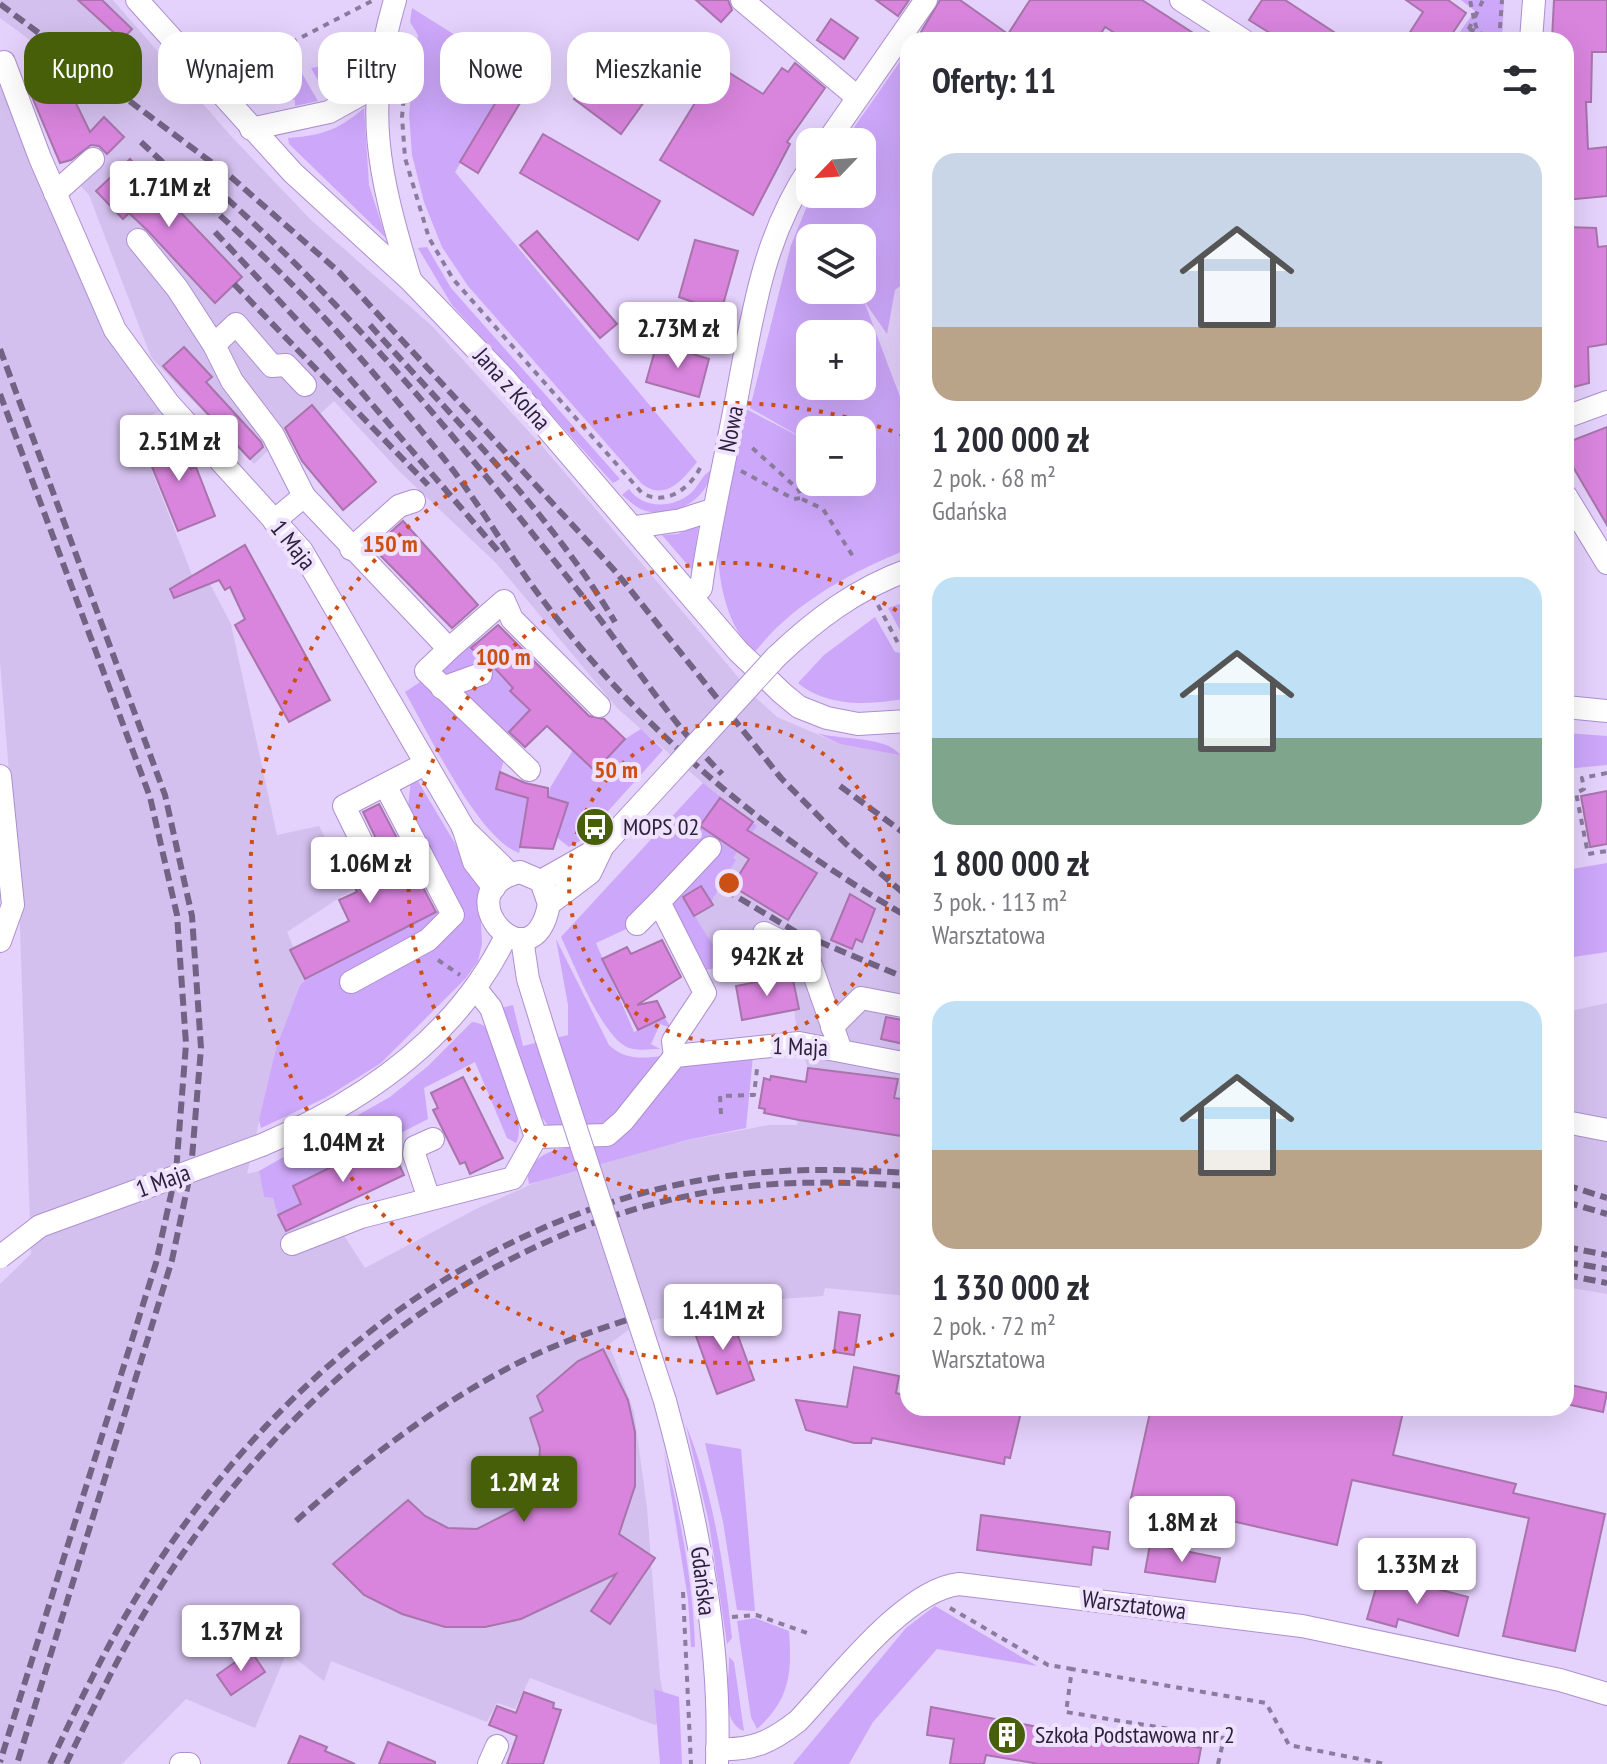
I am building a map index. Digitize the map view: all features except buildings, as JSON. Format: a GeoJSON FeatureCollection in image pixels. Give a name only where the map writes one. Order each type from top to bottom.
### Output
{"type":"FeatureCollection","features":[{"type":"Feature","properties":{"kind":"street","name":"Jana z Kolna"},"geometry":{"type":"LineString","coordinates":[[137,0],[293,173],[410,280],[504,378],[635,527],[738,651],[799,707],[827,718],[858,724],[900,721]]}},
{"type":"Feature","properties":{"kind":"street"},"geometry":{"type":"LineString","coordinates":[[386,31],[395,0]]}},
{"type":"Feature","properties":{"kind":"street"},"geometry":{"type":"LineString","coordinates":[[742,0],[857,97]]}},
{"type":"Feature","properties":{"kind":"street"},"geometry":{"type":"LineString","coordinates":[[903,32],[926,0]]}},
{"type":"Feature","properties":{"kind":"street"},"geometry":{"type":"LineString","coordinates":[[1181,0],[1231,32]]}},
{"type":"Feature","properties":{"kind":"street"},"geometry":{"type":"LineString","coordinates":[[1532,32],[1534,0]]}},
{"type":"Feature","properties":{"kind":"street"},"geometry":{"type":"LineString","coordinates":[[836,128],[900,37]]}},
{"type":"Feature","properties":{"kind":"street","name":"1 Maja"},"geometry":{"type":"LineString","coordinates":[[4,62],[55,193],[115,330],[141,370],[302,551],[463,827],[502,881]]}},
{"type":"Feature","properties":{"kind":"street"},"geometry":{"type":"LineString","coordinates":[[251,129],[329,112],[343,104]]}},
{"type":"Feature","properties":{"kind":"street"},"geometry":{"type":"LineString","coordinates":[[377,104],[382,183],[410,280]]}},
{"type":"Feature","properties":{"kind":"street"},"geometry":{"type":"LineString","coordinates":[[55,193],[93,159]]}},
{"type":"Feature","properties":{"kind":"street","name":"Nowa"},"geometry":{"type":"LineString","coordinates":[[693,596],[701,588],[712,510],[764,260],[796,188]]}},
{"type":"Feature","properties":{"kind":"street"},"geometry":{"type":"LineString","coordinates":[[138,240],[177,288],[214,345],[232,381],[273,435],[304,496],[449,649]]}},
{"type":"Feature","properties":{"kind":"street"},"geometry":{"type":"LineString","coordinates":[[214,345],[236,324],[272,366],[286,365],[305,385]]}},
{"type":"Feature","properties":{"kind":"street"},"geometry":{"type":"LineString","coordinates":[[1574,414],[1607,402]]}},
{"type":"Feature","properties":{"kind":"street"},"geometry":{"type":"LineString","coordinates":[[274,521],[304,496]]}},
{"type":"Feature","properties":{"kind":"street"},"geometry":{"type":"LineString","coordinates":[[351,549],[399,506],[414,501]]}},
{"type":"Feature","properties":{"kind":"street"},"geometry":{"type":"LineString","coordinates":[[1574,509],[1607,563]]}},
{"type":"Feature","properties":{"kind":"street"},"geometry":{"type":"LineString","coordinates":[[635,527],[681,520],[712,510]]}},
{"type":"Feature","properties":{"kind":"street"},"geometry":{"type":"LineString","coordinates":[[514,938],[537,929],[549,904],[590,873],[603,846],[776,657],[838,605],[869,586],[900,573]]}},
{"type":"Feature","properties":{"kind":"street"},"geometry":{"type":"LineString","coordinates":[[529,770],[426,671],[449,649],[504,601],[512,619],[599,706]]}},
{"type":"Feature","properties":{"kind":"street"},"geometry":{"type":"LineString","coordinates":[[442,688],[481,674]]}},
{"type":"Feature","properties":{"kind":"street"},"geometry":{"type":"LineString","coordinates":[[1574,708],[1607,711]]}},
{"type":"Feature","properties":{"kind":"street"},"geometry":{"type":"LineString","coordinates":[[377,873],[344,806],[425,764]]}},
{"type":"Feature","properties":{"kind":"street"},"geometry":{"type":"LineString","coordinates":[[0,776],[13,905],[0,941]]}},
{"type":"Feature","properties":{"kind":"street"},"geometry":{"type":"LineString","coordinates":[[351,982],[428,940],[453,915],[385,785]]}},
{"type":"Feature","properties":{"kind":"street"},"geometry":{"type":"LineString","coordinates":[[541,881],[603,846]]}},
{"type":"Feature","properties":{"kind":"street"},"geometry":{"type":"LineString","coordinates":[[637,924],[710,848]]}},
{"type":"Feature","properties":{"kind":"street"},"geometry":{"type":"LineString","coordinates":[[292,1244],[361,1217],[513,1178],[536,1137],[491,1008],[476,980],[528,979],[514,938],[497,930],[490,915],[502,881],[520,872],[541,881],[549,904]]}},
{"type":"Feature","properties":{"kind":"street"},"geometry":{"type":"LineString","coordinates":[[536,1137],[607,1135],[623,1121],[675,1056],[673,1041],[710,988],[659,902]]}},
{"type":"Feature","properties":{"kind":"street"},"geometry":{"type":"LineString","coordinates":[[764,933],[807,954],[836,1038]]}},
{"type":"Feature","properties":{"kind":"street","name":"1 Maja"},"geometry":{"type":"LineString","coordinates":[[0,1257],[40,1226],[262,1145],[314,1122],[384,1079],[413,1055],[514,938]]}},
{"type":"Feature","properties":{"kind":"street","name":"Gdańska"},"geometry":{"type":"LineString","coordinates":[[528,979],[665,1401],[686,1477],[706,1594],[717,1757]]}},
{"type":"Feature","properties":{"kind":"street"},"geometry":{"type":"LineString","coordinates":[[836,1038],[861,998],[900,1005]]}},
{"type":"Feature","properties":{"kind":"street","name":"1 Maja"},"geometry":{"type":"LineString","coordinates":[[675,1056],[836,1038],[900,1061]]}},
{"type":"Feature","properties":{"kind":"street"},"geometry":{"type":"LineString","coordinates":[[1574,1124],[1607,1130]]}},
{"type":"Feature","properties":{"kind":"street"},"geometry":{"type":"LineString","coordinates":[[429,1199],[414,1154],[415,1147],[433,1139]]}},
{"type":"Feature","properties":{"kind":"street","name":"Warsztatowa"},"geometry":{"type":"LineString","coordinates":[[717,1757],[751,1749],[780,1735],[798,1721],[907,1607],[933,1590],[959,1584],[1302,1626],[1560,1680],[1607,1694]]}},
{"type":"Feature","properties":{"kind":"street"},"geometry":{"type":"LineString","coordinates":[[181,1764],[189,1764]]}},
{"type":"Feature","properties":{"kind":"path"},"geometry":{"type":"LineString","coordinates":[[371,10],[374,0]]}},
{"type":"Feature","properties":{"kind":"path"},"geometry":{"type":"LineString","coordinates":[[302,37],[374,0]]}},
{"type":"Feature","properties":{"kind":"path"},"geometry":{"type":"LineString","coordinates":[[1470,0],[1478,32]]}},
{"type":"Feature","properties":{"kind":"path"},"geometry":{"type":"LineString","coordinates":[[1467,32],[1483,0]]}},
{"type":"Feature","properties":{"kind":"path"},"geometry":{"type":"LineString","coordinates":[[1500,32],[1502,0]]}},
{"type":"Feature","properties":{"kind":"path"},"geometry":{"type":"LineString","coordinates":[[1469,29],[1476,32]]}},
{"type":"Feature","properties":{"kind":"path"},"geometry":{"type":"LineString","coordinates":[[386,31],[410,39],[402,117],[405,158],[429,238],[453,279],[642,493],[663,498],[675,494],[695,477],[701,465],[711,461]]}},
{"type":"Feature","properties":{"kind":"path"},"geometry":{"type":"LineString","coordinates":[[741,438],[799,490],[801,498]]}},
{"type":"Feature","properties":{"kind":"path"},"geometry":{"type":"LineString","coordinates":[[733,483],[736,469],[794,499],[801,498],[823,509],[854,558]]}},
{"type":"Feature","properties":{"kind":"path"},"geometry":{"type":"LineString","coordinates":[[884,616],[899,645]]}},
{"type":"Feature","properties":{"kind":"path"},"geometry":{"type":"LineString","coordinates":[[1607,773],[1582,778],[1584,789],[1576,793],[1588,854],[1607,851]]}},
{"type":"Feature","properties":{"kind":"path"},"geometry":{"type":"LineString","coordinates":[[444,962],[476,980]]}},
{"type":"Feature","properties":{"kind":"path"},"geometry":{"type":"LineString","coordinates":[[721,1114],[720,1096],[754,1095],[760,1046]]}},
{"type":"Feature","properties":{"kind":"path"},"geometry":{"type":"LineString","coordinates":[[941,1602],[1048,1665],[1266,1703],[1289,1745],[1385,1764]]}},
{"type":"Feature","properties":{"kind":"path"},"geometry":{"type":"LineString","coordinates":[[732,1617],[756,1615],[807,1633]]}},
{"type":"Feature","properties":{"kind":"path"},"geometry":{"type":"LineString","coordinates":[[686,1655],[691,1764]]}},
{"type":"Feature","properties":{"kind":"path"},"geometry":{"type":"LineString","coordinates":[[1072,1669],[1066,1712],[1224,1738],[1218,1764]]}},
{"type":"Feature","properties":{"kind":"shaded area"},"geometry":{"type":"Polygon","coordinates":[[[0,0],[113,0],[141,32],[24,32],[24,36],[0,18],[0,0]]]}},
{"type":"Feature","properties":{"kind":"shaded area"},"geometry":{"type":"Polygon","coordinates":[[[1461,0],[1504,0],[1502,32],[1460,32],[1475,11],[1461,0]]]}},
{"type":"Feature","properties":{"kind":"shaded area"},"geometry":{"type":"Polygon","coordinates":[[[412,8],[450,32],[440,32],[440,104],[495,104],[455,172],[697,462],[673,486],[659,491],[642,484],[468,286],[442,247],[424,202],[412,155],[410,104],[424,104],[424,32],[416,32],[410,22],[412,8]]]}},
{"type":"Feature","properties":{"kind":"shaded area"},"geometry":{"type":"Polygon","coordinates":[[[142,33],[158,52],[158,104],[203,104],[311,220],[431,325],[543,447],[755,697],[777,717],[840,744],[900,754],[900,1295],[825,1288],[823,1296],[730,1303],[637,1324],[609,1344],[634,1412],[647,1508],[660,1678],[668,1715],[655,1725],[530,1678],[515,1709],[497,1703],[487,1722],[331,1661],[324,1681],[287,1652],[255,1728],[186,1699],[122,1764],[0,1764],[0,1284],[31,1254],[19,898],[0,661],[0,74],[124,360],[161,411],[129,424],[138,446],[142,445],[197,588],[210,584],[231,624],[277,835],[319,826],[353,889],[287,932],[307,979],[300,985],[276,1048],[247,1174],[259,1171],[264,1197],[273,1198],[286,1231],[311,1220],[343,1234],[365,1268],[476,1209],[552,1175],[688,1140],[769,1125],[797,1125],[808,1068],[799,1043],[794,1010],[799,1009],[787,965],[760,958],[726,966],[683,897],[701,886],[711,901],[735,861],[733,858],[756,826],[753,822],[720,798],[618,709],[496,563],[400,472],[334,401],[320,414],[314,415],[308,408],[284,429],[286,433],[254,464],[151,357],[89,195],[77,182],[102,158],[76,104],[142,104],[142,33]]]}},
{"type":"Feature","properties":{"kind":"shaded area"},"geometry":{"type":"Polygon","coordinates":[[[900,62],[900,286],[895,290],[887,334],[866,304],[876,304],[876,224],[800,224],[806,208],[876,208],[876,128],[854,128],[900,62]]]}},
{"type":"Feature","properties":{"kind":"shaded area"},"geometry":{"type":"Polygon","coordinates":[[[318,67],[318,80],[311,68],[318,67]]]}},
{"type":"Feature","properties":{"kind":"shaded area"},"geometry":{"type":"Polygon","coordinates":[[[302,73],[318,101],[295,106],[302,104],[302,73]]]}},
{"type":"Feature","properties":{"kind":"shaded area"},"geometry":{"type":"Polygon","coordinates":[[[364,108],[369,185],[386,238],[289,144],[288,138],[329,130],[364,108]]]}},
{"type":"Feature","properties":{"kind":"shaded area"},"geometry":{"type":"Polygon","coordinates":[[[796,233],[796,304],[865,304],[871,320],[796,320],[796,400],[876,400],[876,333],[900,397],[900,553],[865,568],[805,604],[770,634],[755,652],[738,631],[727,606],[718,552],[746,409],[796,435],[796,496],[876,496],[876,416],[796,416],[796,434],[750,408],[796,233]]]}},
{"type":"Feature","properties":{"kind":"shaded area"},"geometry":{"type":"Polygon","coordinates":[[[427,247],[451,288],[620,479],[613,483],[452,305],[418,248],[427,247]]]}},
{"type":"Feature","properties":{"kind":"shaded area"},"geometry":{"type":"Polygon","coordinates":[[[712,470],[704,490],[677,510],[643,510],[622,495],[629,489],[635,496],[650,503],[675,502],[691,493],[712,470]]]}},
{"type":"Feature","properties":{"kind":"shaded area"},"geometry":{"type":"Polygon","coordinates":[[[699,523],[692,570],[662,535],[678,534],[699,523]]]}},
{"type":"Feature","properties":{"kind":"shaded area"},"geometry":{"type":"Polygon","coordinates":[[[900,604],[900,630],[888,608],[900,604]]]}},
{"type":"Feature","properties":{"kind":"shaded area"},"geometry":{"type":"Polygon","coordinates":[[[875,617],[895,652],[900,653],[900,699],[865,703],[836,701],[798,683],[824,655],[875,617]]]}},
{"type":"Feature","properties":{"kind":"shaded area"},"geometry":{"type":"Polygon","coordinates":[[[466,634],[501,668],[498,673],[503,679],[507,676],[533,713],[522,719],[499,742],[507,749],[496,788],[535,801],[545,808],[550,788],[573,750],[595,771],[625,739],[641,729],[663,750],[583,839],[569,847],[546,829],[521,844],[519,853],[503,843],[487,827],[455,782],[405,692],[429,676],[466,634]]]}},
{"type":"Feature","properties":{"kind":"shaded area"},"geometry":{"type":"Polygon","coordinates":[[[817,733],[874,742],[894,749],[900,755],[840,744],[817,733]]]}},
{"type":"Feature","properties":{"kind":"shaded area"},"geometry":{"type":"Polygon","coordinates":[[[1574,734],[1607,736],[1607,765],[1574,768],[1574,734]]]}},
{"type":"Feature","properties":{"kind":"shaded area"},"geometry":{"type":"Polygon","coordinates":[[[412,771],[479,884],[482,944],[478,961],[465,979],[381,1063],[325,1098],[261,1128],[259,1120],[276,1048],[300,985],[439,910],[406,825],[412,771]]]}},
{"type":"Feature","properties":{"kind":"shaded area"},"geometry":{"type":"Polygon","coordinates":[[[703,783],[757,826],[733,858],[736,860],[711,902],[701,886],[683,897],[726,966],[706,970],[665,895],[637,924],[596,943],[634,1032],[665,1018],[671,1028],[660,1024],[651,1044],[660,1049],[629,1048],[609,1030],[599,1015],[561,937],[703,783]]]}},
{"type":"Feature","properties":{"kind":"shaded area"},"geometry":{"type":"Polygon","coordinates":[[[1607,863],[1607,952],[1574,957],[1574,869],[1607,863]]]}},
{"type":"Feature","properties":{"kind":"shaded area"},"geometry":{"type":"Polygon","coordinates":[[[556,939],[609,1045],[628,1056],[665,1056],[617,1121],[600,1127],[549,1127],[536,1109],[501,1008],[513,1005],[523,1046],[568,1035],[568,1005],[556,939]]]}},
{"type":"Feature","properties":{"kind":"shaded area"},"geometry":{"type":"Polygon","coordinates":[[[1607,1003],[1607,1294],[1574,1288],[1574,1010],[1607,1003]]]}},
{"type":"Feature","properties":{"kind":"shaded area"},"geometry":{"type":"Polygon","coordinates":[[[472,1022],[491,1032],[503,1056],[517,1106],[519,1134],[516,1143],[507,1138],[475,1062],[424,1088],[428,1119],[387,1140],[384,1134],[378,1137],[380,1142],[293,1185],[301,1204],[278,1215],[273,1198],[264,1197],[259,1171],[390,1097],[428,1066],[472,1022]]]}},
{"type":"Feature","properties":{"kind":"shaded area"},"geometry":{"type":"Polygon","coordinates":[[[753,1056],[746,1128],[687,1140],[529,1184],[527,1172],[534,1162],[552,1151],[609,1145],[676,1070],[692,1063],[753,1056]]]}},
{"type":"Feature","properties":{"kind":"shaded area"},"geometry":{"type":"Polygon","coordinates":[[[686,1425],[716,1529],[732,1638],[727,1644],[709,1523],[686,1425]]]}},
{"type":"Feature","properties":{"kind":"shaded area"},"geometry":{"type":"Polygon","coordinates":[[[705,1443],[741,1449],[755,1611],[737,1610],[723,1522],[705,1443]]]}},
{"type":"Feature","properties":{"kind":"shaded area"},"geometry":{"type":"Polygon","coordinates":[[[664,1451],[685,1548],[695,1647],[691,1647],[688,1599],[664,1451]]]}},
{"type":"Feature","properties":{"kind":"shaded area"},"geometry":{"type":"Polygon","coordinates":[[[935,1606],[1037,1666],[937,1649],[873,1722],[849,1764],[793,1764],[906,1628],[935,1606]]]}},
{"type":"Feature","properties":{"kind":"shaded area"},"geometry":{"type":"Polygon","coordinates":[[[755,1618],[789,1631],[790,1646],[789,1673],[782,1696],[757,1729],[751,1717],[737,1621],[755,1618]]]}},
{"type":"Feature","properties":{"kind":"shaded area"},"geometry":{"type":"Polygon","coordinates":[[[729,1657],[734,1662],[744,1731],[731,1719],[729,1657]]]}},
{"type":"Feature","properties":{"kind":"shaded area"},"geometry":{"type":"Polygon","coordinates":[[[654,1689],[679,1697],[682,1764],[660,1764],[654,1689]]]}},
{"type":"Feature","properties":{"kind":"railway"},"geometry":{"type":"LineString","coordinates":[[0,4],[231,177],[339,272],[616,572],[781,778],[846,844],[900,890]]}},
{"type":"Feature","properties":{"kind":"railway"},"geometry":{"type":"LineString","coordinates":[[141,142],[273,265],[362,360],[452,468],[545,603],[623,695],[711,778],[758,816],[857,886],[900,912]]}},
{"type":"Feature","properties":{"kind":"railway"},"geometry":{"type":"LineString","coordinates":[[186,163],[292,261],[392,366],[531,532],[683,730],[722,774]]}},
{"type":"Feature","properties":{"kind":"railway"},"geometry":{"type":"LineString","coordinates":[[215,232],[328,353],[499,552]]}},
{"type":"Feature","properties":{"kind":"railway"},"geometry":{"type":"LineString","coordinates":[[234,284],[428,485]]}},
{"type":"Feature","properties":{"kind":"railway"},"geometry":{"type":"LineString","coordinates":[[370,325],[531,505],[561,542],[615,622]]}},
{"type":"Feature","properties":{"kind":"railway"},"geometry":{"type":"LineString","coordinates":[[0,349],[165,795],[192,916],[201,1048],[191,1170],[172,1260],[17,1764]]}},
{"type":"Feature","properties":{"kind":"railway"},"geometry":{"type":"LineString","coordinates":[[0,394],[150,797],[177,915],[186,1044],[176,1172],[156,1263],[0,1762]]}},
{"type":"Feature","properties":{"kind":"railway"},"geometry":{"type":"LineString","coordinates":[[840,786],[900,830]]}},
{"type":"Feature","properties":{"kind":"railway"},"geometry":{"type":"LineString","coordinates":[[724,889],[796,932],[900,976]]}},
{"type":"Feature","properties":{"kind":"railway"},"geometry":{"type":"LineString","coordinates":[[50,1764],[124,1618],[152,1572],[204,1499],[262,1430],[327,1367],[398,1311],[473,1263],[554,1224],[638,1194],[727,1176],[795,1170],[900,1173]]}},
{"type":"Feature","properties":{"kind":"railway"},"geometry":{"type":"LineString","coordinates":[[66,1764],[136,1627],[212,1514],[266,1449],[326,1389],[392,1334],[462,1286],[536,1246],[615,1215],[697,1194],[749,1186],[829,1183],[900,1186]]}},
{"type":"Feature","properties":{"kind":"railway"},"geometry":{"type":"LineString","coordinates":[[1574,1188],[1607,1198]]}},
{"type":"Feature","properties":{"kind":"railway"},"geometry":{"type":"LineString","coordinates":[[1574,1204],[1607,1214]]}},
{"type":"Feature","properties":{"kind":"railway"},"geometry":{"type":"LineString","coordinates":[[1574,1249],[1607,1255]]}},
{"type":"Feature","properties":{"kind":"railway"},"geometry":{"type":"LineString","coordinates":[[1574,1263],[1607,1269]]}},
{"type":"Feature","properties":{"kind":"railway"},"geometry":{"type":"LineString","coordinates":[[1574,1277],[1607,1283]]}},
{"type":"Feature","properties":{"kind":"railway"},"geometry":{"type":"LineString","coordinates":[[296,1521],[348,1476],[462,1394],[553,1347],[648,1313]]}},
{"type":"Feature","properties":{"kind":"place","name":"MOPS 02"},"geometry":{"type":"Point","coordinates":[595,827]}},
{"type":"Feature","properties":{"kind":"place","name":"Szkoła Podstawowa nr 2"},"geometry":{"type":"Point","coordinates":[1007,1735]}}]}
